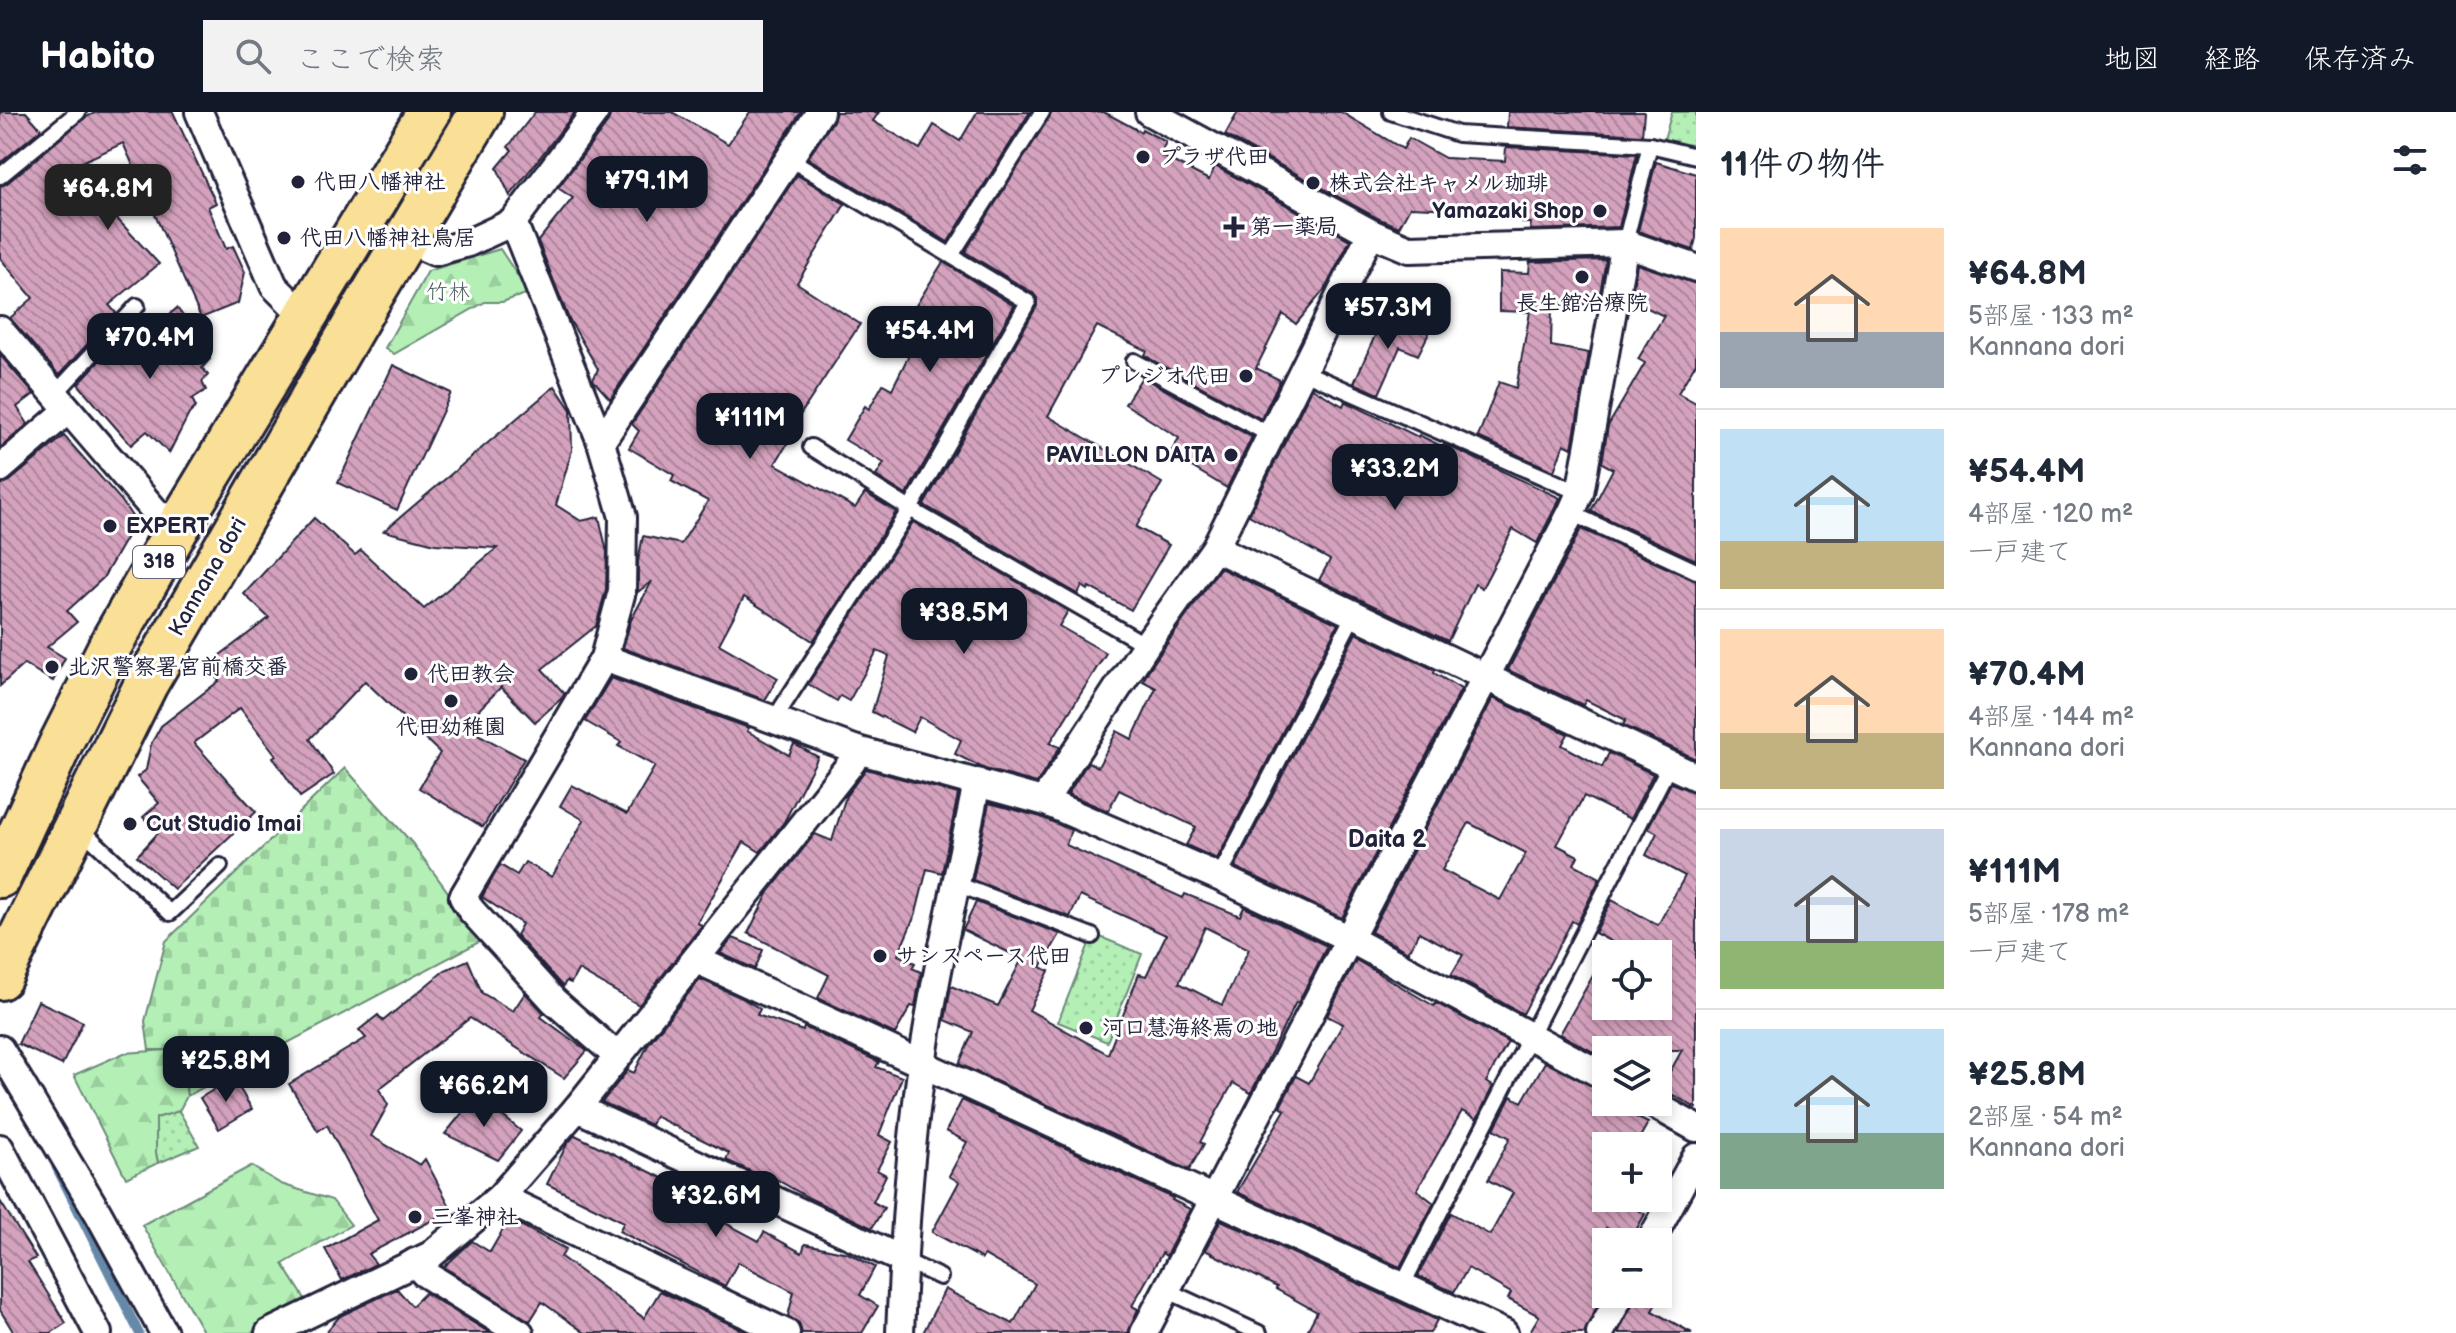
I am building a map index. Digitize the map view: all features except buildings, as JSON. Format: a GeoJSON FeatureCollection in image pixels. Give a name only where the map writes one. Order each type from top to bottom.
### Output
{"type":"FeatureCollection","features":[{"type":"Feature","properties":{"kind":"main road","name":"318"},"geometry":{"type":"LineString","coordinates":[[2,866],[111,644],[178,527],[429,112]]}},
{"type":"Feature","properties":{"kind":"main road","name":"318"},"geometry":{"type":"LineString","coordinates":[[0,978],[146,684],[481,112]]}},
{"type":"Feature","properties":{"kind":"street"},"geometry":{"type":"LineString","coordinates":[[199,112],[274,286],[291,303],[308,312]]}},
{"type":"Feature","properties":{"kind":"street"},"geometry":{"type":"LineString","coordinates":[[405,239],[435,252],[468,243],[513,222],[595,112]]}},
{"type":"Feature","properties":{"kind":"street"},"geometry":{"type":"LineString","coordinates":[[601,442],[820,112]]}},
{"type":"Feature","properties":{"kind":"street"},"geometry":{"type":"LineString","coordinates":[[1149,112],[1371,233],[1409,249],[1625,243],[1696,268]]}},
{"type":"Feature","properties":{"kind":"street"},"geometry":{"type":"LineString","coordinates":[[513,222],[601,442],[623,517],[622,591],[604,658],[463,897],[471,910],[554,1001],[617,1056]]}},
{"type":"Feature","properties":{"kind":"street"},"geometry":{"type":"LineString","coordinates":[[1046,802],[1146,645],[1215,548],[1371,233]]}},
{"type":"Feature","properties":{"kind":"street"},"geometry":{"type":"LineString","coordinates":[[1144,1333],[1576,503],[1625,243]]}},
{"type":"Feature","properties":{"kind":"street"},"geometry":{"type":"LineString","coordinates":[[0,330],[155,511],[178,527]]}},
{"type":"Feature","properties":{"kind":"street"},"geometry":{"type":"LineString","coordinates":[[0,469],[62,402]]}},
{"type":"Feature","properties":{"kind":"street"},"geometry":{"type":"LineString","coordinates":[[1215,548],[1696,777]]}},
{"type":"Feature","properties":{"kind":"street"},"geometry":{"type":"LineString","coordinates":[[604,658],[857,750],[1046,802],[1219,877],[1348,938],[1592,1069]]}},
{"type":"Feature","properties":{"kind":"street"},"geometry":{"type":"LineString","coordinates":[[273,1332],[431,1255],[500,1197],[697,960],[852,762],[857,750]]}},
{"type":"Feature","properties":{"kind":"street"},"geometry":{"type":"LineString","coordinates":[[900,1333],[903,1260],[922,1065],[954,883],[977,782]]}},
{"type":"Feature","properties":{"kind":"street"},"geometry":{"type":"LineString","coordinates":[[697,960],[1504,1333]]}},
{"type":"Feature","properties":{"kind":"street"},"geometry":{"type":"LineString","coordinates":[[0,1049],[98,1213],[164,1333]]}},
{"type":"Feature","properties":{"kind":"street"},"geometry":{"type":"LineString","coordinates":[[577,1108],[903,1260]]}},
{"type":"Feature","properties":{"kind":"street"},"geometry":{"type":"LineString","coordinates":[[1672,1114],[1696,1128]]}},
{"type":"Feature","properties":{"kind":"street"},"geometry":{"type":"LineString","coordinates":[[0,1148],[98,1333]]}},
{"type":"Feature","properties":{"kind":"street"},"geometry":{"type":"LineString","coordinates":[[1658,1228],[1696,1157]]}},
{"type":"Feature","properties":{"kind":"street"},"geometry":{"type":"LineString","coordinates":[[500,1197],[784,1333]]}},
{"type":"Feature","properties":{"kind":"street"},"geometry":{"type":"LineString","coordinates":[[415,1262],[424,1273],[520,1333]]}},
{"type":"Feature","properties":{"kind":"street"},"geometry":{"type":"LineString","coordinates":[[1600,1333],[1613,1308]]}},
{"type":"Feature","properties":{"kind":"lane"},"geometry":{"type":"LineString","coordinates":[[0,176],[78,112]]}},
{"type":"Feature","properties":{"kind":"lane"},"geometry":{"type":"LineString","coordinates":[[952,254],[1042,112]]}},
{"type":"Feature","properties":{"kind":"lane"},"geometry":{"type":"LineString","coordinates":[[1391,112],[1458,134],[1650,145],[1696,156]]}},
{"type":"Feature","properties":{"kind":"lane"},"geometry":{"type":"LineString","coordinates":[[1625,243],[1650,145]]}},
{"type":"Feature","properties":{"kind":"lane"},"geometry":{"type":"LineString","coordinates":[[773,721],[910,509],[1028,302],[790,159]]}},
{"type":"Feature","properties":{"kind":"lane"},"geometry":{"type":"LineString","coordinates":[[62,402],[137,306]]}},
{"type":"Feature","properties":{"kind":"lane"},"geometry":{"type":"LineString","coordinates":[[1134,361],[1272,436]]}},
{"type":"Feature","properties":{"kind":"lane"},"geometry":{"type":"LineString","coordinates":[[1302,371],[1576,503],[1696,571]]}},
{"type":"Feature","properties":{"kind":"lane"},"geometry":{"type":"LineString","coordinates":[[811,447],[910,509],[1146,645]]}},
{"type":"Feature","properties":{"kind":"lane"},"geometry":{"type":"LineString","coordinates":[[1219,877],[1353,616]]}},
{"type":"Feature","properties":{"kind":"lane"},"geometry":{"type":"LineString","coordinates":[[1402,1286],[1670,764]]}},
{"type":"Feature","properties":{"kind":"lane"},"geometry":{"type":"LineString","coordinates":[[76,824],[170,913],[220,866]]}},
{"type":"Feature","properties":{"kind":"lane"},"geometry":{"type":"LineString","coordinates":[[954,883],[1092,936]]}},
{"type":"Feature","properties":{"kind":"lane"},"geometry":{"type":"LineString","coordinates":[[903,1260],[940,1277]]}},
{"type":"Feature","properties":{"kind":"lane"},"geometry":{"type":"LineString","coordinates":[[1166,1290],[1259,1333]]}},
{"type":"Feature","properties":{"kind":"green space"},"geometry":{"type":"Polygon","coordinates":[[[1672,112],[1696,112],[1696,148],[1664,139],[1672,112]]]}},
{"type":"Feature","properties":{"kind":"green space","name":"竹林"},"geometry":{"type":"Polygon","coordinates":[[[500,249],[529,293],[502,302],[485,302],[394,354],[385,348],[428,271],[500,249]]]}},
{"type":"Feature","properties":{"kind":"green space"},"geometry":{"type":"Polygon","coordinates":[[[345,768],[412,843],[483,940],[187,1096],[182,1050],[149,1050],[145,1021],[166,941],[345,768]]]}},
{"type":"Feature","properties":{"kind":"green space"},"geometry":{"type":"Polygon","coordinates":[[[1093,934],[1142,954],[1107,1042],[1058,1022],[1093,934]]]}},
{"type":"Feature","properties":{"kind":"green space"},"geometry":{"type":"Polygon","coordinates":[[[182,1049],[187,1096],[179,1111],[156,1118],[158,1163],[126,1178],[74,1075],[124,1053],[182,1049]]]}},
{"type":"Feature","properties":{"kind":"green space"},"geometry":{"type":"Polygon","coordinates":[[[179,1111],[199,1146],[158,1163],[156,1118],[179,1111]]]}},
{"type":"Feature","properties":{"kind":"green space"},"geometry":{"type":"Polygon","coordinates":[[[251,1166],[281,1184],[332,1200],[351,1225],[283,1264],[309,1305],[251,1333],[204,1333],[142,1225],[251,1166]]]}},
{"type":"Feature","properties":{"kind":"waterway"},"geometry":{"type":"LineString","coordinates":[[56,1167],[139,1333]]}},
{"type":"Feature","properties":{"kind":"place","name":"プラザ代田"},"geometry":{"type":"Point","coordinates":[1143,157]}},
{"type":"Feature","properties":{"kind":"place","name":"代田八幡神社"},"geometry":{"type":"Point","coordinates":[298,182]}},
{"type":"Feature","properties":{"kind":"place","name":"株式会社キャメル珈琲"},"geometry":{"type":"Point","coordinates":[1313,183]}},
{"type":"Feature","properties":{"kind":"place","name":"Yamazaki Shop"},"geometry":{"type":"Point","coordinates":[1600,211]}},
{"type":"Feature","properties":{"kind":"place","name":"第一薬局"},"geometry":{"type":"Point","coordinates":[1234,227]}},
{"type":"Feature","properties":{"kind":"place","name":"代田八幡神社鳥居"},"geometry":{"type":"Point","coordinates":[284,238]}},
{"type":"Feature","properties":{"kind":"place","name":"長生館治療院"},"geometry":{"type":"Point","coordinates":[1582,277]}},
{"type":"Feature","properties":{"kind":"place","name":"プレジオ代田"},"geometry":{"type":"Point","coordinates":[1246,376]}},
{"type":"Feature","properties":{"kind":"place","name":"PAVILLON DAITA"},"geometry":{"type":"Point","coordinates":[1231,455]}},
{"type":"Feature","properties":{"kind":"place","name":"EXPERT"},"geometry":{"type":"Point","coordinates":[110,526]}},
{"type":"Feature","properties":{"kind":"place","name":"北沢警察署宮前橋交番"},"geometry":{"type":"Point","coordinates":[52,667]}},
{"type":"Feature","properties":{"kind":"place","name":"代田教会"},"geometry":{"type":"Point","coordinates":[411,674]}},
{"type":"Feature","properties":{"kind":"place","name":"代田幼稚園"},"geometry":{"type":"Point","coordinates":[451,701]}},
{"type":"Feature","properties":{"kind":"place","name":"Cut Studio Imai"},"geometry":{"type":"Point","coordinates":[130,824]}},
{"type":"Feature","properties":{"kind":"place","name":"サンスペース代田"},"geometry":{"type":"Point","coordinates":[880,956]}},
{"type":"Feature","properties":{"kind":"place","name":"河口慧海終焉の地"},"geometry":{"type":"Point","coordinates":[1086,1028]}},
{"type":"Feature","properties":{"kind":"place","name":"三峯神社"},"geometry":{"type":"Point","coordinates":[415,1217]}},
{"type":"Feature","properties":{"kind":"district","name":"Daita 2"},"geometry":{"type":"Point","coordinates":[1387,839]}}]}
